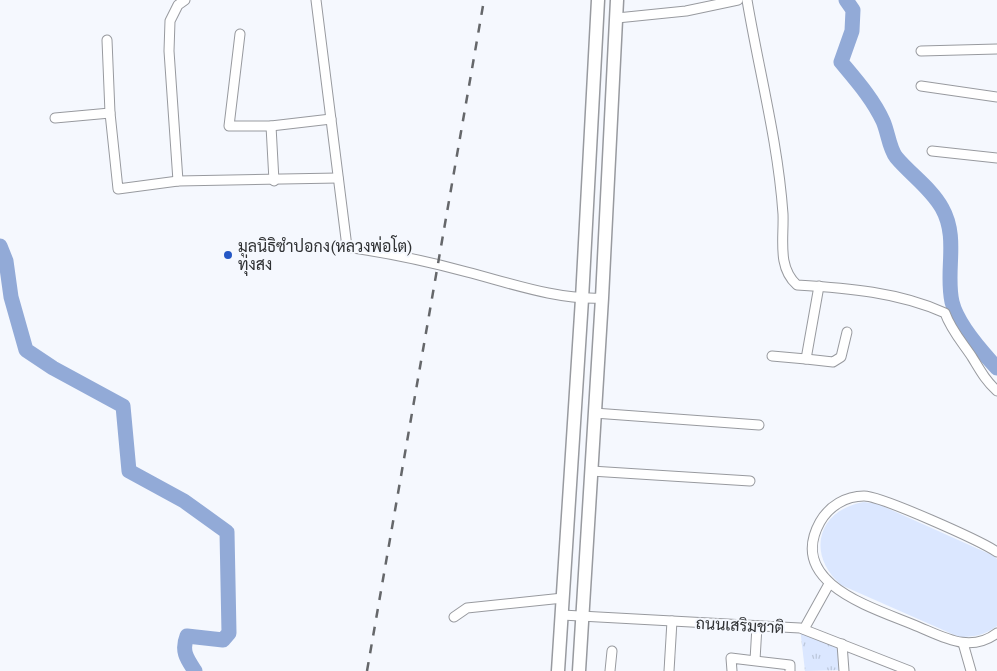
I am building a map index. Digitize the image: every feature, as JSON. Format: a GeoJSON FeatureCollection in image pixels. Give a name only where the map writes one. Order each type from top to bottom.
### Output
{"type":"FeatureCollection","features":[{"type":"Feature","properties":{"kind":"main road"},"geometry":{"type":"LineString","coordinates":[[558,671],[582,299],[598,0]]}},
{"type":"Feature","properties":{"kind":"main road"},"geometry":{"type":"LineString","coordinates":[[579,671],[584,617],[617,0]]}},
{"type":"Feature","properties":{"kind":"street"},"geometry":{"type":"LineString","coordinates":[[178,181],[169,51],[170,21],[178,5],[185,0]]}},
{"type":"Feature","properties":{"kind":"street"},"geometry":{"type":"LineString","coordinates":[[316,0],[347,247],[406,256],[529,288],[582,299],[602,298]]}},
{"type":"Feature","properties":{"kind":"street"},"geometry":{"type":"LineString","coordinates":[[617,18],[686,11],[738,0]]}},
{"type":"Feature","properties":{"kind":"street"},"geometry":{"type":"LineString","coordinates":[[747,0],[780,187],[783,214],[783,262],[788,278],[797,285],[872,291],[945,313],[950,327],[971,356],[985,380],[997,391]]}},
{"type":"Feature","properties":{"kind":"street"},"geometry":{"type":"LineString","coordinates":[[240,34],[229,126],[271,126],[331,119]]}},
{"type":"Feature","properties":{"kind":"street"},"geometry":{"type":"LineString","coordinates":[[107,40],[110,113],[118,189],[178,181],[274,181],[338,178]]}},
{"type":"Feature","properties":{"kind":"street"},"geometry":{"type":"LineString","coordinates":[[920,51],[997,49]]}},
{"type":"Feature","properties":{"kind":"street"},"geometry":{"type":"LineString","coordinates":[[921,86],[997,97]]}},
{"type":"Feature","properties":{"kind":"street"},"geometry":{"type":"LineString","coordinates":[[55,118],[110,113]]}},
{"type":"Feature","properties":{"kind":"street"},"geometry":{"type":"LineString","coordinates":[[271,126],[274,181]]}},
{"type":"Feature","properties":{"kind":"street"},"geometry":{"type":"LineString","coordinates":[[932,151],[997,158]]}},
{"type":"Feature","properties":{"kind":"street"},"geometry":{"type":"LineString","coordinates":[[806,359],[819,286]]}},
{"type":"Feature","properties":{"kind":"street"},"geometry":{"type":"LineString","coordinates":[[772,356],[833,362],[841,357],[847,332]]}},
{"type":"Feature","properties":{"kind":"street"},"geometry":{"type":"LineString","coordinates":[[594,413],[759,426]]}},
{"type":"Feature","properties":{"kind":"street"},"geometry":{"type":"LineString","coordinates":[[591,471],[750,481]]}},
{"type":"Feature","properties":{"kind":"street"},"geometry":{"type":"LineString","coordinates":[[997,552],[870,496],[857,497],[834,506],[822,518],[815,533],[813,550],[817,566],[830,584],[838,591],[880,610],[955,642],[980,642],[997,633]]}},
{"type":"Feature","properties":{"kind":"street"},"geometry":{"type":"LineString","coordinates":[[804,629],[830,584]]}},
{"type":"Feature","properties":{"kind":"street"},"geometry":{"type":"LineString","coordinates":[[454,617],[467,608],[563,598]]}},
{"type":"Feature","properties":{"kind":"street","name":"ถนนเสริมชาติ"},"geometry":{"type":"LineString","coordinates":[[562,615],[804,629],[910,671]]}},
{"type":"Feature","properties":{"kind":"street"},"geometry":{"type":"LineString","coordinates":[[670,671],[672,621]]}},
{"type":"Feature","properties":{"kind":"street"},"geometry":{"type":"LineString","coordinates":[[755,660],[757,626]]}},
{"type":"Feature","properties":{"kind":"street"},"geometry":{"type":"LineString","coordinates":[[963,643],[971,671]]}},
{"type":"Feature","properties":{"kind":"street"},"geometry":{"type":"LineString","coordinates":[[842,644],[844,671]]}},
{"type":"Feature","properties":{"kind":"street"},"geometry":{"type":"LineString","coordinates":[[610,671],[612,651]]}},
{"type":"Feature","properties":{"kind":"street"},"geometry":{"type":"LineString","coordinates":[[732,671],[731,658],[790,666],[790,671]]}},
{"type":"Feature","properties":{"kind":"green space"},"geometry":{"type":"Polygon","coordinates":[[[864,502],[878,504],[994,556],[997,559],[997,626],[979,635],[959,637],[841,585],[830,573],[823,560],[822,535],[827,524],[836,514],[848,507],[864,502]]]}},
{"type":"Feature","properties":{"kind":"green space"},"geometry":{"type":"Polygon","coordinates":[[[800,628],[842,644],[844,670],[805,671],[800,628]]]}},
{"type":"Feature","properties":{"kind":"waterway"},"geometry":{"type":"LineString","coordinates":[[846,0],[853,10],[852,31],[841,62],[864,90],[879,113],[896,157],[932,194],[942,208],[950,231],[950,290],[952,302],[959,319],[971,337],[997,368]]}},
{"type":"Feature","properties":{"kind":"waterway"},"geometry":{"type":"LineString","coordinates":[[0,246],[6,261],[11,297],[26,350],[53,368],[123,406],[129,471],[184,501],[227,532],[229,633],[223,640],[187,636],[185,651],[187,659],[195,671]]}},
{"type":"Feature","properties":{"kind":"railway"},"geometry":{"type":"LineString","coordinates":[[367,671],[484,0]]}},
{"type":"Feature","properties":{"kind":"place","name":"มูลนิธิซำปอกง(หลวงพ่อโต) ทุ่งสง"},"geometry":{"type":"Point","coordinates":[228,255]}}]}
